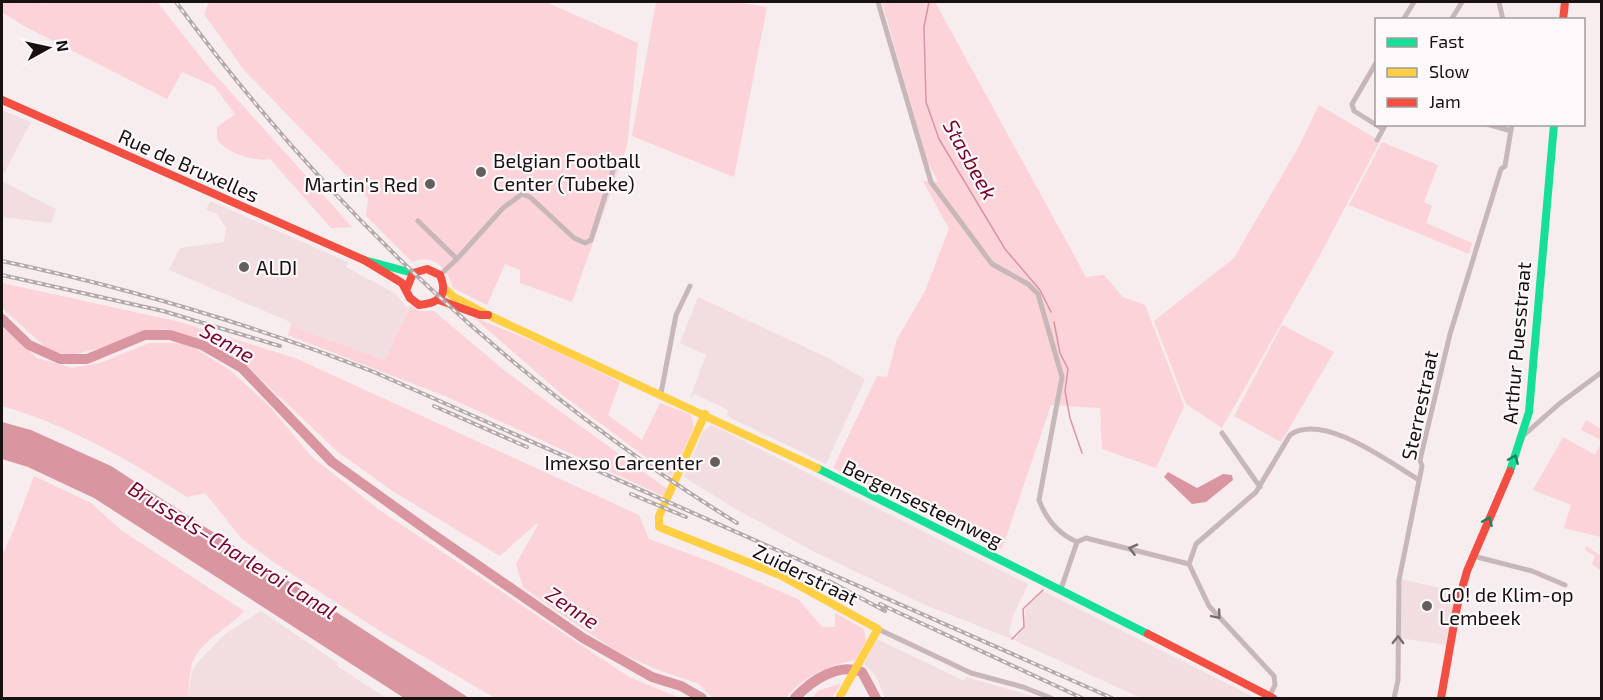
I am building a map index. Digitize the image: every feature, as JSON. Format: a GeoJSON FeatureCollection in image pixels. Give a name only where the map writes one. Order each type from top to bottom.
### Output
{"type":"FeatureCollection","features":[{"type":"Feature","properties":{"kind":"main road"},"geometry":{"type":"LineString","coordinates":[[1563,18],[1565,2]]}},
{"type":"Feature","properties":{"kind":"main road","name":"Rue de Bruxelles"},"geometry":{"type":"LineString","coordinates":[[2,100],[364,260],[407,288],[410,298],[419,305],[430,305],[439,300],[480,315],[488,315]]}},
{"type":"Feature","properties":{"kind":"main road","name":"Arthur Puesstraat"},"geometry":{"type":"LineString","coordinates":[[1441,699],[1462,592],[1473,556],[1524,435],[1530,397],[1554,126]]}},
{"type":"Feature","properties":{"kind":"main road","name":"Rue de Bruxelles"},"geometry":{"type":"LineString","coordinates":[[364,260],[372,260],[392,269],[413,273],[427,268],[440,275]]}},
{"type":"Feature","properties":{"kind":"main road"},"geometry":{"type":"LineString","coordinates":[[407,288],[413,273]]}},
{"type":"Feature","properties":{"kind":"main road"},"geometry":{"type":"LineString","coordinates":[[439,300],[444,288],[440,275]]}},
{"type":"Feature","properties":{"kind":"main road","name":"Rue de Bruxelles"},"geometry":{"type":"LineString","coordinates":[[444,288],[454,297],[488,315],[555,344]]}},
{"type":"Feature","properties":{"kind":"main road","name":"Bergensesteenweg"},"geometry":{"type":"LineString","coordinates":[[555,344],[705,414],[1061,589],[1271,698]]}},
{"type":"Feature","properties":{"kind":"main road","name":"Zuiderstraat"},"geometry":{"type":"LineString","coordinates":[[705,414],[657,522],[665,530],[780,575],[878,629]]}},
{"type":"Feature","properties":{"kind":"main road"},"geometry":{"type":"LineString","coordinates":[[840,696],[878,629]]}},
{"type":"Feature","properties":{"kind":"street"},"geometry":{"type":"LineString","coordinates":[[878,2],[922,159],[931,182],[992,264],[1028,284],[1038,294],[1047,320],[1062,377],[1039,500],[1046,516],[1065,537],[1077,542],[1086,538],[1189,564]]}},
{"type":"Feature","properties":{"kind":"street"},"geometry":{"type":"LineString","coordinates":[[1404,18],[1414,2]]}},
{"type":"Feature","properties":{"kind":"street"},"geometry":{"type":"LineString","coordinates":[[1452,18],[1462,2]]}},
{"type":"Feature","properties":{"kind":"street"},"geometry":{"type":"LineString","coordinates":[[1499,2],[1503,18]]}},
{"type":"Feature","properties":{"kind":"street"},"geometry":{"type":"LineString","coordinates":[[1375,66],[1352,104],[1354,111],[1375,122]]}},
{"type":"Feature","properties":{"kind":"street"},"geometry":{"type":"LineString","coordinates":[[1377,140],[1384,127]]}},
{"type":"Feature","properties":{"kind":"street","name":"Sterrestraat"},"geometry":{"type":"LineString","coordinates":[[1394,699],[1398,680],[1401,559],[1419,480],[1420,460],[1450,334],[1488,208],[1504,166],[1512,128]]}},
{"type":"Feature","properties":{"kind":"street"},"geometry":{"type":"LineString","coordinates":[[440,275],[503,208],[522,194],[530,197],[574,238],[585,243],[591,240],[614,167],[602,156]]}},
{"type":"Feature","properties":{"kind":"street"},"geometry":{"type":"LineString","coordinates":[[418,221],[457,259]]}},
{"type":"Feature","properties":{"kind":"street"},"geometry":{"type":"LineString","coordinates":[[661,393],[676,315],[690,286]]}},
{"type":"Feature","properties":{"kind":"street"},"geometry":{"type":"LineString","coordinates":[[1524,435],[1559,404],[1601,374]]}},
{"type":"Feature","properties":{"kind":"street"},"geometry":{"type":"LineString","coordinates":[[1271,698],[1275,685],[1274,676],[1209,606],[1189,564],[1196,544],[1260,487],[1290,435],[1298,429],[1312,428],[1350,439],[1419,480]]}},
{"type":"Feature","properties":{"kind":"street"},"geometry":{"type":"LineString","coordinates":[[1222,433],[1260,487]]}},
{"type":"Feature","properties":{"kind":"street"},"geometry":{"type":"LineString","coordinates":[[1061,589],[1077,542]]}},
{"type":"Feature","properties":{"kind":"street"},"geometry":{"type":"LineString","coordinates":[[1473,556],[1532,571],[1565,585]]}},
{"type":"Feature","properties":{"kind":"street","name":"Zuiderstraat"},"geometry":{"type":"LineString","coordinates":[[878,629],[971,673],[1023,687],[1052,699]]}},
{"type":"Feature","properties":{"kind":"shaded area"},"geometry":{"type":"Polygon","coordinates":[[[2,2],[40,2],[42,4],[45,2],[157,2],[210,69],[352,227],[331,228],[270,159],[243,156],[219,142],[217,127],[235,114],[214,86],[182,72],[167,99],[24,26],[2,12],[2,2]]]}},
{"type":"Feature","properties":{"kind":"shaded area","name":"Belgian Football Center (Tubeke)"},"geometry":{"type":"Polygon","coordinates":[[[209,2],[546,2],[638,43],[627,146],[572,302],[520,283],[520,270],[505,264],[487,305],[453,288],[447,274],[433,261],[426,259],[412,262],[366,216],[368,198],[244,70],[204,14],[209,2]]]}},
{"type":"Feature","properties":{"kind":"shaded area"},"geometry":{"type":"Polygon","coordinates":[[[656,2],[736,2],[767,7],[734,177],[632,136],[656,2]]]}},
{"type":"Feature","properties":{"kind":"shaded area"},"geometry":{"type":"Polygon","coordinates":[[[882,2],[935,2],[1086,277],[1104,275],[1123,297],[1145,305],[1184,406],[1156,468],[1102,449],[1100,408],[1051,405],[1002,549],[833,468],[877,376],[887,377],[897,339],[925,291],[949,229],[923,181],[938,182],[926,158],[882,2]]]}},
{"type":"Feature","properties":{"kind":"shaded area"},"geometry":{"type":"Polygon","coordinates":[[[1319,105],[1380,141],[1319,257],[1222,428],[1186,404],[1154,321],[1234,258],[1298,148],[1319,105]]]}},
{"type":"Feature","properties":{"kind":"shaded area"},"geometry":{"type":"Polygon","coordinates":[[[2,110],[31,122],[2,177],[2,110]]]}},
{"type":"Feature","properties":{"kind":"shaded area"},"geometry":{"type":"Polygon","coordinates":[[[1382,142],[1438,165],[1424,202],[1432,206],[1426,223],[1472,243],[1469,254],[1349,205],[1382,142]]]}},
{"type":"Feature","properties":{"kind":"shaded area"},"geometry":{"type":"Polygon","coordinates":[[[2,181],[56,209],[51,223],[2,217],[2,181]]]}},
{"type":"Feature","properties":{"kind":"shaded area"},"geometry":{"type":"Polygon","coordinates":[[[210,201],[348,262],[346,267],[396,294],[408,309],[385,360],[291,326],[290,322],[169,270],[180,248],[224,242],[226,228],[216,213],[206,210],[210,201]]]}},
{"type":"Feature","properties":{"kind":"shaded area"},"geometry":{"type":"Polygon","coordinates":[[[2,283],[180,322],[295,358],[639,515],[649,539],[709,561],[798,599],[822,627],[835,627],[835,613],[864,629],[866,641],[855,660],[817,673],[800,683],[786,698],[713,698],[697,683],[658,670],[616,651],[523,587],[516,564],[538,525],[537,523],[500,556],[394,492],[338,452],[246,365],[205,343],[166,329],[145,331],[101,348],[71,355],[50,351],[2,308],[2,283]]]}},
{"type":"Feature","properties":{"kind":"shaded area"},"geometry":{"type":"Polygon","coordinates":[[[698,297],[826,357],[865,379],[826,464],[727,416],[728,410],[695,394],[690,398],[706,355],[680,343],[698,297]]]}},
{"type":"Feature","properties":{"kind":"shaded area"},"geometry":{"type":"Polygon","coordinates":[[[410,306],[419,311],[434,311],[505,371],[667,489],[663,496],[452,399],[288,335],[291,326],[385,360],[410,306]]]}},
{"type":"Feature","properties":{"kind":"shaded area"},"geometry":{"type":"Polygon","coordinates":[[[473,317],[549,348],[620,382],[608,415],[642,440],[660,403],[691,415],[694,427],[671,476],[565,397],[473,317]]]}},
{"type":"Feature","properties":{"kind":"shaded area"},"geometry":{"type":"Polygon","coordinates":[[[1282,325],[1334,352],[1281,442],[1234,416],[1282,325]]]}},
{"type":"Feature","properties":{"kind":"shaded area"},"geometry":{"type":"Polygon","coordinates":[[[2,327],[37,358],[72,368],[100,363],[149,343],[187,343],[231,371],[269,406],[312,457],[378,509],[629,677],[680,698],[495,698],[383,633],[275,563],[242,539],[205,493],[187,497],[143,470],[74,433],[2,406],[2,327]]]}},
{"type":"Feature","properties":{"kind":"shaded area"},"geometry":{"type":"Polygon","coordinates":[[[1586,420],[1601,429],[1601,440],[1581,430],[1586,420]]]}},
{"type":"Feature","properties":{"kind":"shaded area"},"geometry":{"type":"Polygon","coordinates":[[[712,425],[1028,584],[1013,616],[1009,632],[1014,640],[923,604],[813,551],[734,508],[684,477],[703,431],[712,425]]]}},
{"type":"Feature","properties":{"kind":"shaded area"},"geometry":{"type":"Polygon","coordinates":[[[1563,437],[1595,455],[1601,444],[1601,537],[1564,528],[1571,505],[1533,490],[1563,437]]]}},
{"type":"Feature","properties":{"kind":"shaded area"},"geometry":{"type":"Polygon","coordinates":[[[34,476],[91,503],[121,530],[244,611],[197,653],[191,669],[188,698],[2,698],[2,555],[34,476]]]}},
{"type":"Feature","properties":{"kind":"shaded area"},"geometry":{"type":"Polygon","coordinates":[[[1586,546],[1601,556],[1601,571],[1592,564],[1595,556],[1585,550],[1586,546]]]}},
{"type":"Feature","properties":{"kind":"shaded area","name":"GO! de Klim-op Lembeek"},"geometry":{"type":"Polygon","coordinates":[[[1401,579],[1457,592],[1446,645],[1400,638],[1401,579]]]}},
{"type":"Feature","properties":{"kind":"shaded area"},"geometry":{"type":"Polygon","coordinates":[[[1043,591],[1256,698],[1141,698],[1014,640],[1024,629],[1025,609],[1043,591]]]}},
{"type":"Feature","properties":{"kind":"shaded area"},"geometry":{"type":"Polygon","coordinates":[[[261,611],[386,698],[188,698],[192,671],[198,662],[225,634],[261,611]]]}},
{"type":"Feature","properties":{"kind":"shaded area"},"geometry":{"type":"Polygon","coordinates":[[[877,639],[964,681],[966,677],[1039,698],[885,698],[875,675],[864,664],[877,639]]]}},
{"type":"Feature","properties":{"kind":"shaded area"},"geometry":{"type":"Polygon","coordinates":[[[841,683],[832,698],[812,698],[818,691],[841,683]]]}},
{"type":"Feature","properties":{"kind":"water","name":"Brussels–Charleroi Canal"},"geometry":{"type":"Polygon","coordinates":[[[2,422],[31,430],[111,466],[469,698],[404,698],[94,498],[28,467],[2,459],[2,422]]]}},
{"type":"Feature","properties":{"kind":"water"},"geometry":{"type":"Polygon","coordinates":[[[1168,472],[1197,488],[1223,474],[1232,475],[1233,480],[1206,502],[1192,504],[1164,477],[1168,472]]]}},
{"type":"Feature","properties":{"kind":"waterway","name":"Stasbeek"},"geometry":{"type":"LineString","coordinates":[[929,2],[924,27],[926,102],[939,139],[1005,249],[1040,290],[1051,312]]}},
{"type":"Feature","properties":{"kind":"waterway","name":"Senne"},"geometry":{"type":"LineString","coordinates":[[2,319],[29,345],[60,359],[87,359],[145,335],[170,335],[202,345],[242,368],[332,462],[431,533],[583,638],[652,677],[681,686],[702,698]]}},
{"type":"Feature","properties":{"kind":"waterway","name":"Stasbeek"},"geometry":{"type":"LineString","coordinates":[[1054,322],[1060,353],[1068,369],[1065,391],[1070,418],[1082,453]]}},
{"type":"Feature","properties":{"kind":"waterway","name":"Stasbeek"},"geometry":{"type":"LineString","coordinates":[[1012,639],[1024,627],[1023,609],[1043,590]]}},
{"type":"Feature","properties":{"kind":"waterway","name":"Zenne"},"geometry":{"type":"LineString","coordinates":[[795,698],[817,680],[834,671],[844,669],[862,672],[876,698]]}},
{"type":"Feature","properties":{"kind":"railway"},"geometry":{"type":"LineString","coordinates":[[176,2],[297,152],[431,290],[578,414],[656,470],[737,523]]}},
{"type":"Feature","properties":{"kind":"railway"},"geometry":{"type":"LineString","coordinates":[[2,261],[97,283],[237,323],[374,372],[1112,698]]}},
{"type":"Feature","properties":{"kind":"railway"},"geometry":{"type":"LineString","coordinates":[[2,275],[163,311],[280,346]]}},
{"type":"Feature","properties":{"kind":"railway"},"geometry":{"type":"LineString","coordinates":[[434,406],[527,447]]}},
{"type":"Feature","properties":{"kind":"railway"},"geometry":{"type":"LineString","coordinates":[[631,494],[686,517]]}},
{"type":"Feature","properties":{"kind":"railway"},"geometry":{"type":"LineString","coordinates":[[829,581],[885,611]]}},
{"type":"Feature","properties":{"kind":"railway"},"geometry":{"type":"LineString","coordinates":[[880,604],[1082,698]]}},
{"type":"Feature","properties":{"kind":"traffic: fast"},"geometry":{"type":"LineString","coordinates":[[1510,471],[1529,412],[1554,126]]}},
{"type":"Feature","properties":{"kind":"traffic: fast"},"geometry":{"type":"LineString","coordinates":[[364,260],[413,273]]}},
{"type":"Feature","properties":{"kind":"traffic: fast"},"geometry":{"type":"LineString","coordinates":[[817,468],[1148,634]]}},
{"type":"Feature","properties":{"kind":"traffic: slow"},"geometry":{"type":"LineString","coordinates":[[444,288],[454,297],[488,315],[817,468]]}},
{"type":"Feature","properties":{"kind":"traffic: slow"},"geometry":{"type":"LineString","coordinates":[[705,414],[659,516],[659,527],[780,575],[878,629],[839,698]]}},
{"type":"Feature","properties":{"kind":"traffic: jam"},"geometry":{"type":"LineString","coordinates":[[1563,18],[1565,2]]}},
{"type":"Feature","properties":{"kind":"traffic: jam"},"geometry":{"type":"LineString","coordinates":[[2,100],[364,260],[402,283],[410,298],[419,305],[432,303],[440,298],[443,289],[440,275],[427,269],[413,273],[407,288]]}},
{"type":"Feature","properties":{"kind":"traffic: jam"},"geometry":{"type":"LineString","coordinates":[[439,300],[480,315],[488,315]]}},
{"type":"Feature","properties":{"kind":"traffic: jam"},"geometry":{"type":"LineString","coordinates":[[1441,698],[1457,607],[1467,571],[1510,471]]}},
{"type":"Feature","properties":{"kind":"traffic: jam"},"geometry":{"type":"LineString","coordinates":[[1148,634],[1273,698]]}},
{"type":"Feature","properties":{"kind":"place","name":"Belgian Football Center (Tubeke)"},"geometry":{"type":"Point","coordinates":[481,172]}},
{"type":"Feature","properties":{"kind":"place","name":"Martin's Red"},"geometry":{"type":"Point","coordinates":[430,184]}},
{"type":"Feature","properties":{"kind":"place","name":"ALDI"},"geometry":{"type":"Point","coordinates":[244,267]}},
{"type":"Feature","properties":{"kind":"place","name":"Imexso Carcenter"},"geometry":{"type":"Point","coordinates":[715,462]}},
{"type":"Feature","properties":{"kind":"place","name":"GO! de Klim-op Lembeek"},"geometry":{"type":"Point","coordinates":[1427,606]}}]}
